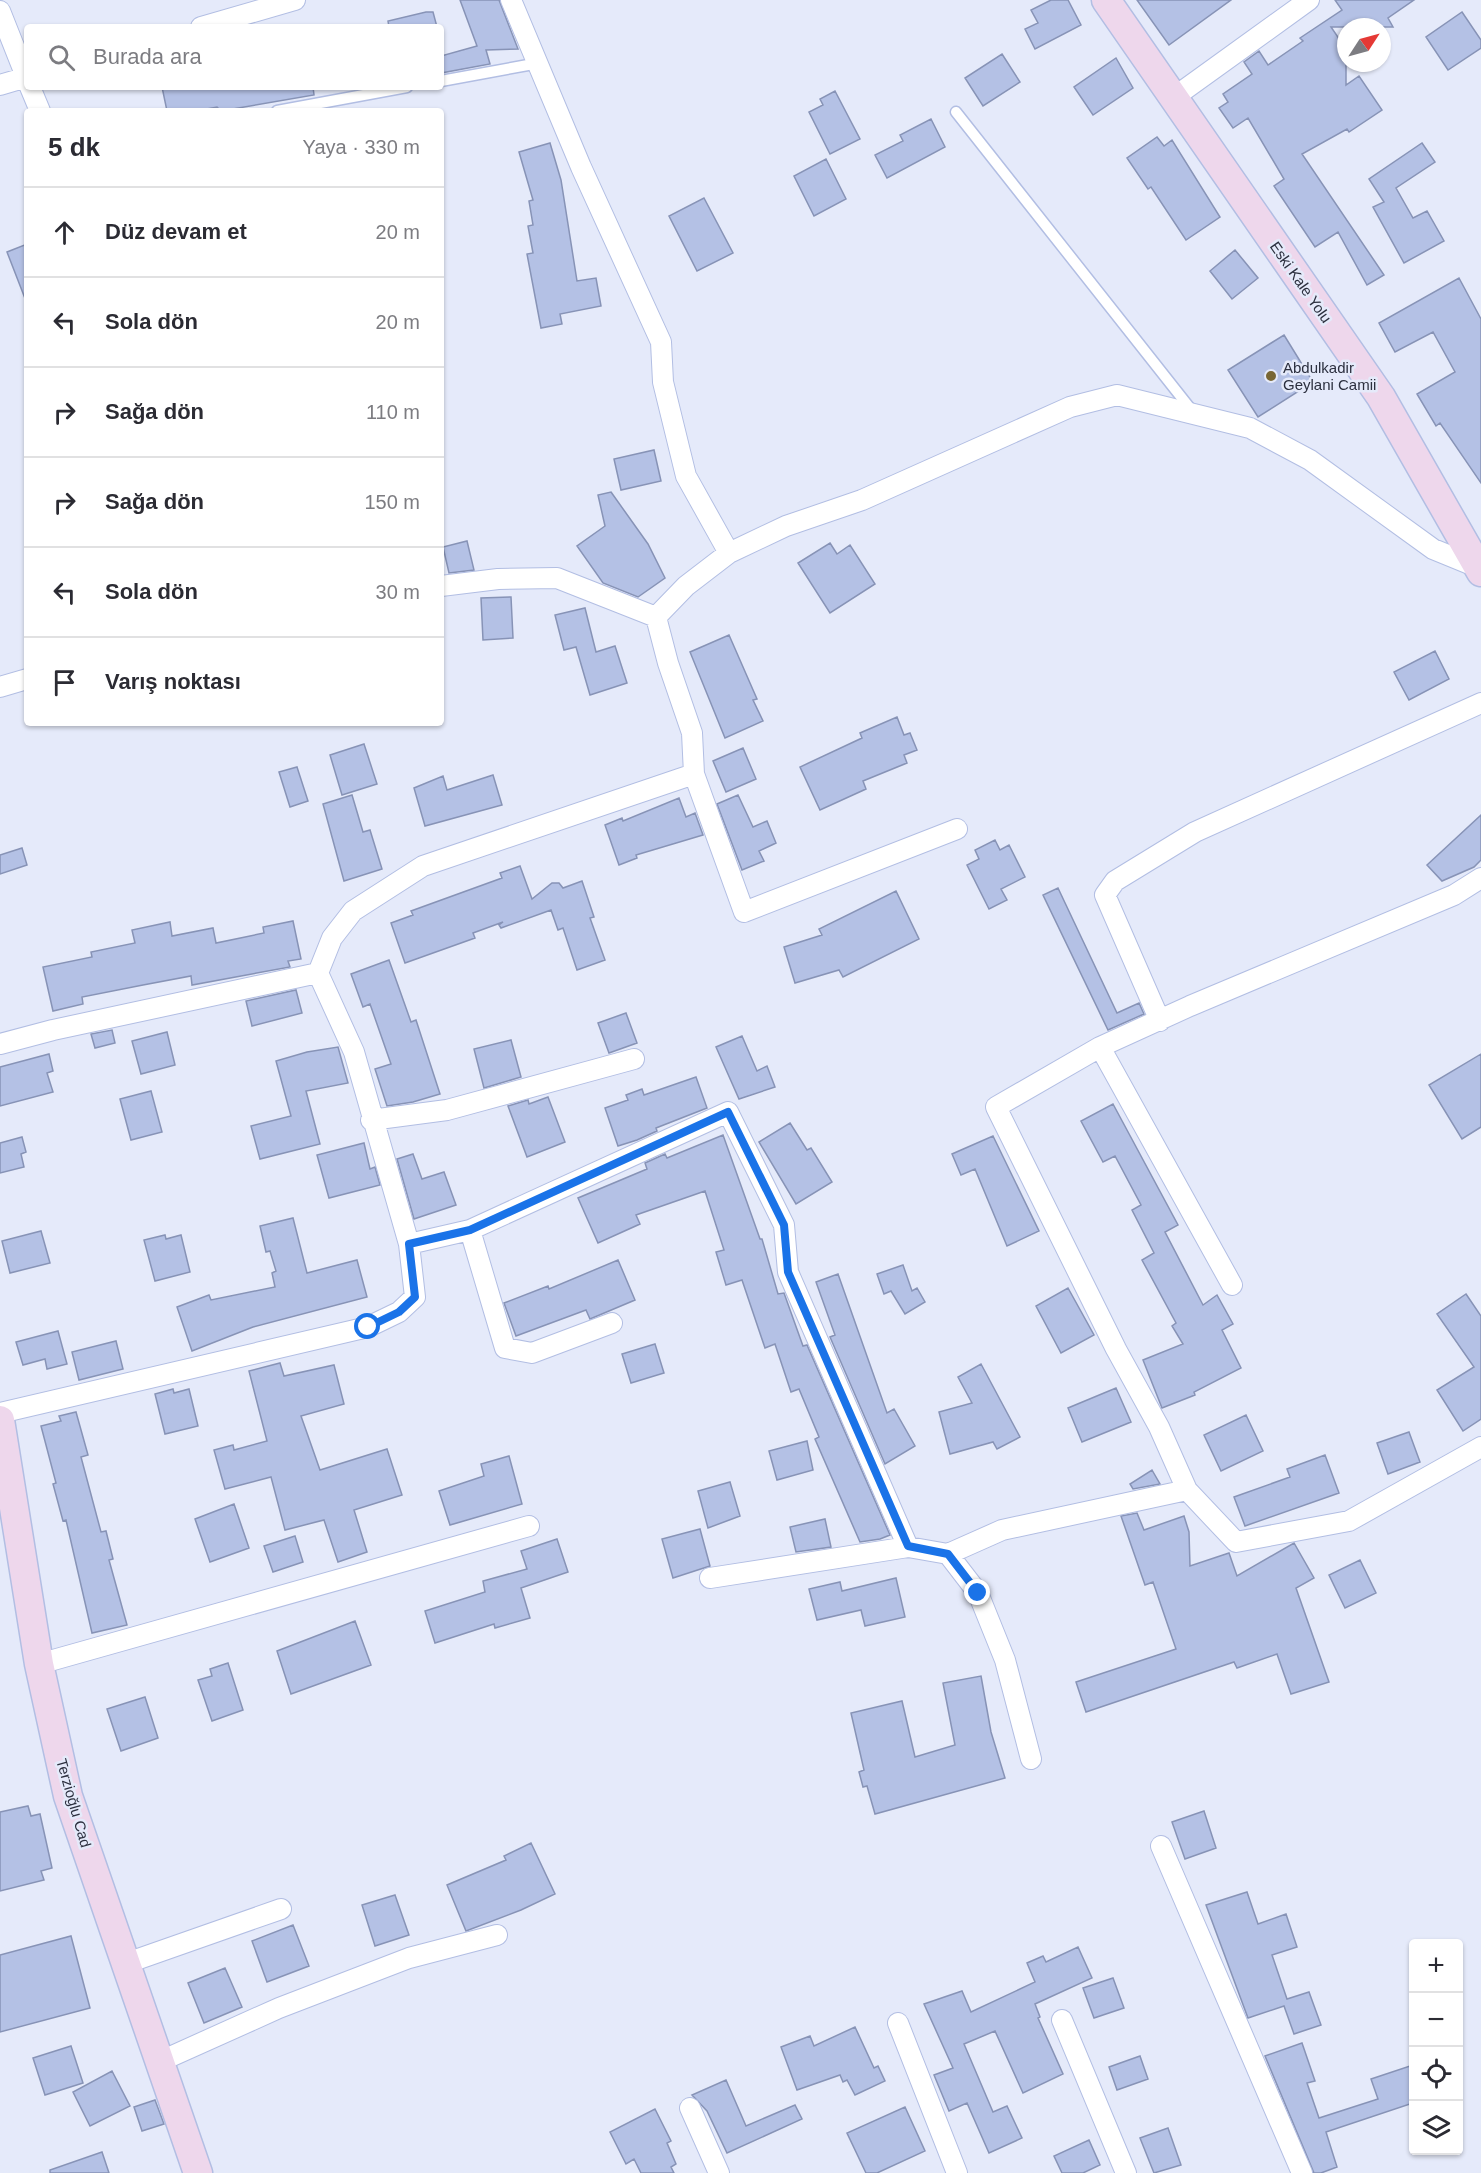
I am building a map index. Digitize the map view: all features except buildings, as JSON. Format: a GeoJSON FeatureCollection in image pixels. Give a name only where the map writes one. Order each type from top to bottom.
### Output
{"type":"FeatureCollection","features":[{"type":"Feature","properties":{"kind":"street"},"geometry":{"type":"LineString","coordinates":[[211,24],[295,0]]}},
{"type":"Feature","properties":{"kind":"street"},"geometry":{"type":"LineString","coordinates":[[512,0],[522,29],[539,63],[581,167],[661,342],[663,382],[686,476],[729,553]]}},
{"type":"Feature","properties":{"kind":"street","name":"Eski Kale Yolu"},"geometry":{"type":"LineString","coordinates":[[1106,0],[1381,398],[1479,569]]}},
{"type":"Feature","properties":{"kind":"street"},"geometry":{"type":"LineString","coordinates":[[1173,98],[1308,0]]}},
{"type":"Feature","properties":{"kind":"street"},"geometry":{"type":"LineString","coordinates":[[0,11],[24,71]]}},
{"type":"Feature","properties":{"kind":"street"},"geometry":{"type":"LineString","coordinates":[[0,85],[24,79]]}},
{"type":"Feature","properties":{"kind":"street"},"geometry":{"type":"LineString","coordinates":[[31,90],[39,108]]}},
{"type":"Feature","properties":{"kind":"street"},"geometry":{"type":"LineString","coordinates":[[656,617],[686,586],[729,553],[786,525],[862,500],[1071,407],[1117,395],[1193,412],[1250,428],[1310,460],[1433,549],[1479,569]]}},
{"type":"Feature","properties":{"kind":"street"},"geometry":{"type":"LineString","coordinates":[[444,586],[498,579],[557,578],[656,617]]}},
{"type":"Feature","properties":{"kind":"street"},"geometry":{"type":"LineString","coordinates":[[656,617],[668,663],[692,733],[694,774],[744,912],[957,829]]}},
{"type":"Feature","properties":{"kind":"street"},"geometry":{"type":"LineString","coordinates":[[0,687],[24,680]]}},
{"type":"Feature","properties":{"kind":"street"},"geometry":{"type":"LineString","coordinates":[[1160,1021],[1105,895],[1115,881],[1195,832],[1481,703]]}},
{"type":"Feature","properties":{"kind":"street"},"geometry":{"type":"LineString","coordinates":[[0,1413],[368,1327],[399,1312],[415,1297],[409,1244],[371,1120],[354,1052],[318,973],[332,938],[353,911],[423,866],[694,774]]}},
{"type":"Feature","properties":{"kind":"street"},"geometry":{"type":"LineString","coordinates":[[1481,878],[1454,894],[1190,1006],[1100,1047],[996,1107],[1116,1349],[1159,1427],[1187,1490],[1236,1542],[1349,1521],[1481,1447]]}},
{"type":"Feature","properties":{"kind":"street"},"geometry":{"type":"LineString","coordinates":[[0,1044],[53,1030],[318,973]]}},
{"type":"Feature","properties":{"kind":"street"},"geometry":{"type":"LineString","coordinates":[[1100,1047],[1232,1285]]}},
{"type":"Feature","properties":{"kind":"street"},"geometry":{"type":"LineString","coordinates":[[371,1120],[447,1110],[634,1059]]}},
{"type":"Feature","properties":{"kind":"street"},"geometry":{"type":"LineString","coordinates":[[409,1244],[470,1230],[728,1112],[784,1225],[788,1272],[908,1546]]}},
{"type":"Feature","properties":{"kind":"street"},"geometry":{"type":"LineString","coordinates":[[470,1230],[505,1348],[532,1353],[612,1323]]}},
{"type":"Feature","properties":{"kind":"street","name":"Terzioğlu Cad"},"geometry":{"type":"LineString","coordinates":[[0,1420],[39,1664],[68,1796],[198,2173]]}},
{"type":"Feature","properties":{"kind":"street"},"geometry":{"type":"LineString","coordinates":[[710,1578],[908,1546],[948,1554],[1002,1530],[1187,1490]]}},
{"type":"Feature","properties":{"kind":"street"},"geometry":{"type":"LineString","coordinates":[[39,1664],[529,1526]]}},
{"type":"Feature","properties":{"kind":"street"},"geometry":{"type":"LineString","coordinates":[[948,1554],[978,1593],[1005,1660],[1031,1759]]}},
{"type":"Feature","properties":{"kind":"street"},"geometry":{"type":"LineString","coordinates":[[1161,1846],[1302,2173]]}},
{"type":"Feature","properties":{"kind":"street"},"geometry":{"type":"LineString","coordinates":[[127,1963],[281,1909]]}},
{"type":"Feature","properties":{"kind":"street"},"geometry":{"type":"LineString","coordinates":[[161,2061],[279,2008],[409,1958],[497,1935]]}},
{"type":"Feature","properties":{"kind":"street"},"geometry":{"type":"LineString","coordinates":[[1062,2020],[1126,2173]]}},
{"type":"Feature","properties":{"kind":"street"},"geometry":{"type":"LineString","coordinates":[[898,2023],[957,2173]]}},
{"type":"Feature","properties":{"kind":"street"},"geometry":{"type":"LineString","coordinates":[[690,2108],[719,2173]]}},
{"type":"Feature","properties":{"kind":"lane"},"geometry":{"type":"LineString","coordinates":[[444,80],[539,63]]}},
{"type":"Feature","properties":{"kind":"lane"},"geometry":{"type":"LineString","coordinates":[[293,108],[391,90]]}},
{"type":"Feature","properties":{"kind":"lane"},"geometry":{"type":"LineString","coordinates":[[956,112],[1193,412]]}},
{"type":"Feature","properties":{"kind":"place","name":"Abdulkadir Geylani Camii"},"geometry":{"type":"Point","coordinates":[1271,376]}},
{"type":"Feature","properties":{"kind":"route"},"geometry":{"type":"LineString","coordinates":[[368,1327],[399,1312],[415,1297],[409,1244],[470,1230],[728,1112],[784,1225],[788,1272],[908,1546],[948,1554],[978,1593]]}}]}
